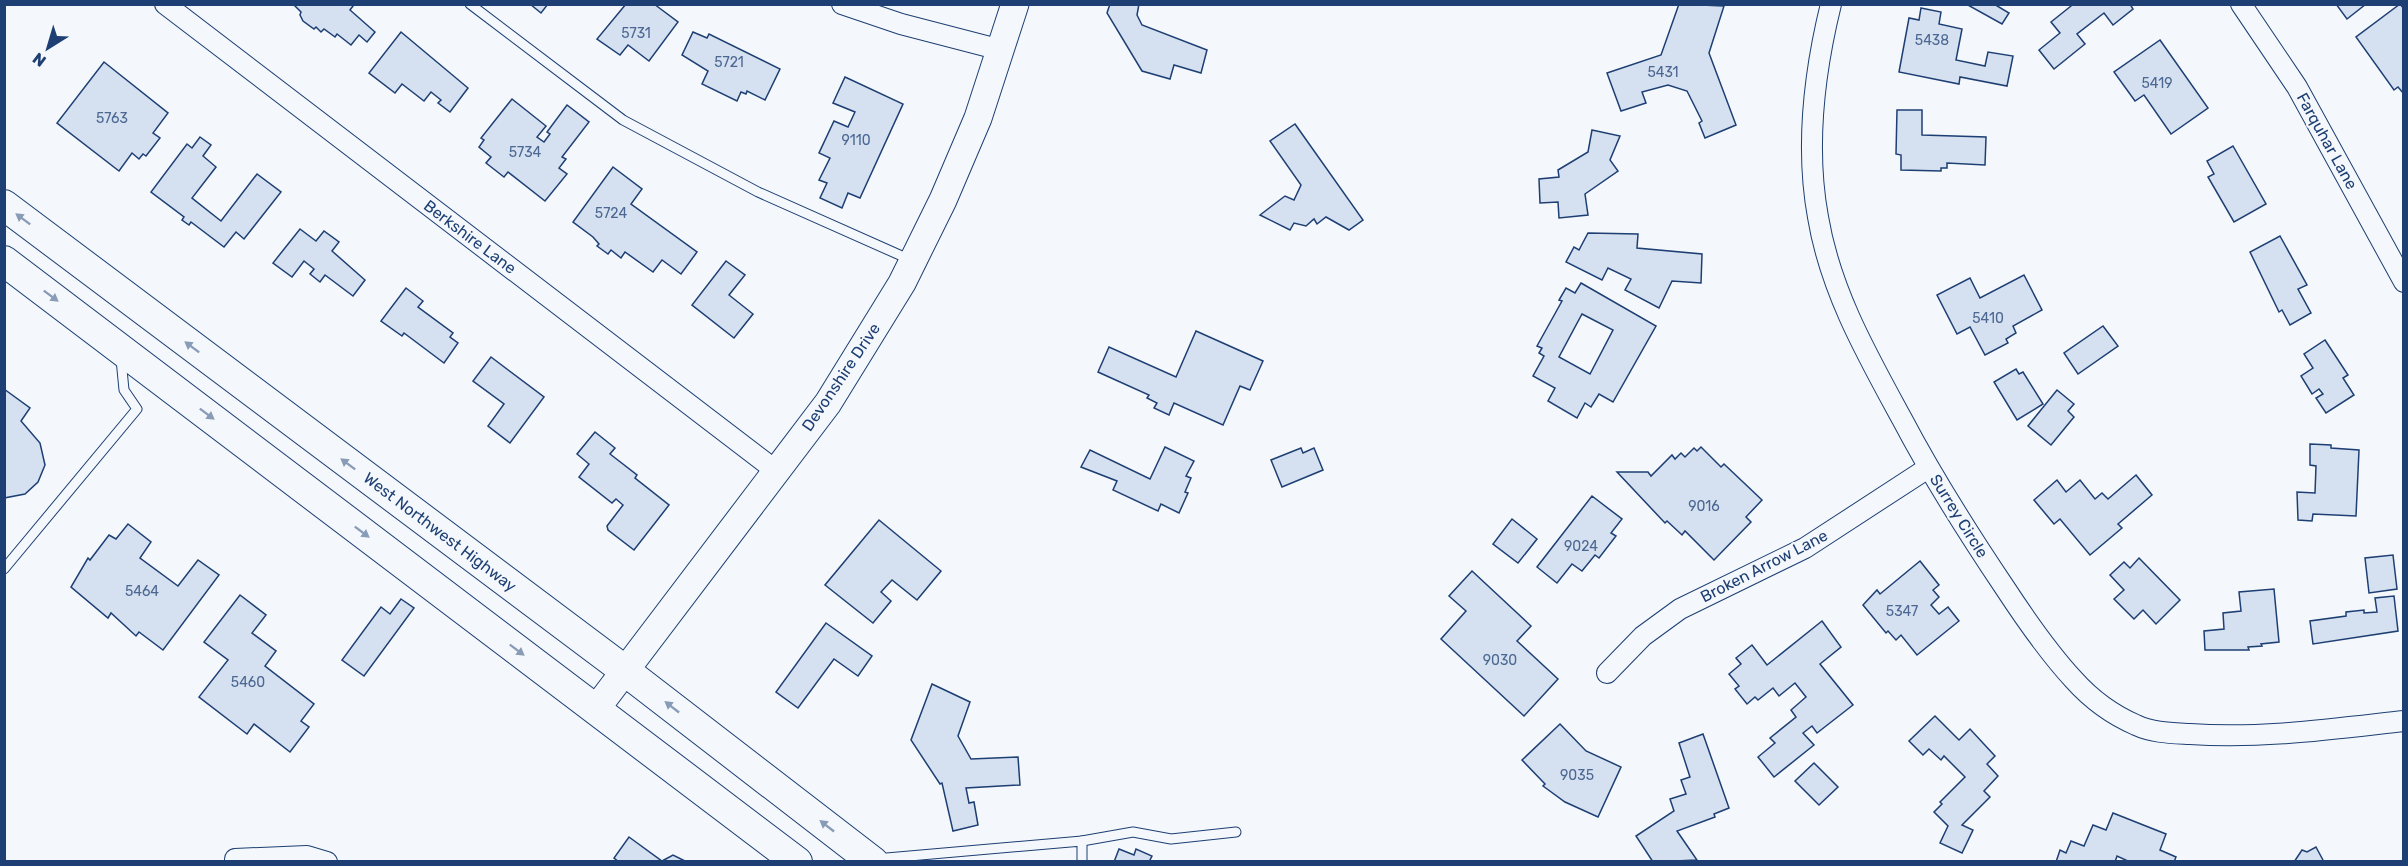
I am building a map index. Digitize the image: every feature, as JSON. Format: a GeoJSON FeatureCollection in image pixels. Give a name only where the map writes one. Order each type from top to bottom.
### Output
{"type":"FeatureCollection","features":[{"type":"Feature","properties":{"kind":"main road","name":"West Northwest Highway"},"geometry":{"type":"LineString","coordinates":[[4,205],[624,670],[872,860]]}},
{"type":"Feature","properties":{"kind":"main road"},"geometry":{"type":"LineString","coordinates":[[4,261],[797,861]]}},
{"type":"Feature","properties":{"kind":"street","name":"Berkshire Lane"},"geometry":{"type":"LineString","coordinates":[[165,4],[776,470]]}},
{"type":"Feature","properties":{"kind":"street"},"geometry":{"type":"LineString","coordinates":[[842,4],[901,24],[1001,50]]}},
{"type":"Feature","properties":{"kind":"street","name":"Devonshire Drive"},"geometry":{"type":"LineString","coordinates":[[596,710],[828,403],[913,261],[973,128],[1015,4]]}},
{"type":"Feature","properties":{"kind":"street","name":"Surrey Circle"},"geometry":{"type":"LineString","coordinates":[[1831,4],[1817,68],[1812,112],[1817,216],[1829,265],[1848,314],[1928,468],[1957,517],[2030,626],[2075,681],[2099,703],[2128,721],[2157,732],[2210,735],[2292,734],[2403,722]]}},
{"type":"Feature","properties":{"kind":"street","name":"Farquhar Lane"},"geometry":{"type":"LineString","coordinates":[[2241,4],[2296,87],[2403,282]]}},
{"type":"Feature","properties":{"kind":"street","name":"Broken Arrow Lane"},"geometry":{"type":"LineString","coordinates":[[1607,673],[1643,636],[1680,609],[1805,548],[1928,468]]}},
{"type":"Feature","properties":{"kind":"street"},"geometry":{"type":"LineString","coordinates":[[235,859],[307,856],[327,861]]}},
{"type":"Feature","properties":{"kind":"lane"},"geometry":{"type":"LineString","coordinates":[[470,4],[623,120],[758,192],[913,261]]}},
{"type":"Feature","properties":{"kind":"lane"},"geometry":{"type":"LineString","coordinates":[[7,562],[137,409],[124,390],[120,348]]}},
{"type":"Feature","properties":{"kind":"lane"},"geometry":{"type":"LineString","coordinates":[[872,860],[1082,841],[1133,832],[1171,840],[1236,832]]}},
{"type":"Feature","properties":{"kind":"lane"},"geometry":{"type":"LineString","coordinates":[[1082,841],[1082,861]]}},
{"type":"Feature","properties":{"kind":"building"},"geometry":{"type":"Polygon","coordinates":[[[293,4],[351,4],[353,6],[350,10],[375,32],[367,42],[359,35],[351,45],[337,34],[335,37],[324,29],[321,32],[316,27],[314,29],[303,21],[301,12],[293,4]]]}},
{"type":"Feature","properties":{"kind":"building"},"geometry":{"type":"Polygon","coordinates":[[[530,4],[548,4],[541,13],[530,4]]]}},
{"type":"Feature","properties":{"kind":"building"},"geometry":{"type":"Polygon","coordinates":[[[626,4],[654,4],[678,22],[649,61],[628,45],[620,55],[597,39],[626,4]]]}},
{"type":"Feature","properties":{"kind":"building"},"geometry":{"type":"Polygon","coordinates":[[[1110,4],[1139,4],[1137,15],[1142,25],[1207,50],[1201,73],[1174,65],[1170,79],[1142,71],[1107,13],[1110,4]]]}},
{"type":"Feature","properties":{"kind":"building"},"geometry":{"type":"Polygon","coordinates":[[[1679,4],[1724,6],[1709,53],[1736,125],[1705,138],[1699,123],[1702,121],[1687,91],[1668,85],[1642,92],[1646,103],[1621,111],[1607,73],[1661,55],[1679,4]]]}},
{"type":"Feature","properties":{"kind":"building"},"geometry":{"type":"Polygon","coordinates":[[[1966,4],[1994,4],[2009,13],[2002,24],[1966,4]]]}},
{"type":"Feature","properties":{"kind":"building"},"geometry":{"type":"Polygon","coordinates":[[[2069,4],[2130,4],[2133,9],[2113,25],[2104,13],[2077,34],[2085,44],[2054,69],[2039,50],[2060,33],[2051,22],[2071,6],[2069,4]]]}},
{"type":"Feature","properties":{"kind":"building"},"geometry":{"type":"Polygon","coordinates":[[[2336,4],[2366,4],[2347,19],[2336,4]]]}},
{"type":"Feature","properties":{"kind":"building"},"geometry":{"type":"Polygon","coordinates":[[[2400,4],[2404,9],[2404,94],[2398,87],[2394,90],[2356,37],[2400,4]]]}},
{"type":"Feature","properties":{"kind":"building"},"geometry":{"type":"Polygon","coordinates":[[[1921,8],[1941,12],[1939,24],[1962,29],[1956,60],[1985,66],[1988,52],[2013,56],[2007,86],[1960,77],[1959,84],[1899,72],[1909,18],[1919,20],[1921,8]]]}},
{"type":"Feature","properties":{"kind":"building"},"geometry":{"type":"Polygon","coordinates":[[[401,32],[468,88],[450,112],[438,103],[441,100],[431,92],[424,101],[402,84],[395,93],[369,73],[401,32]]]}},
{"type":"Feature","properties":{"kind":"building"},"geometry":{"type":"Polygon","coordinates":[[[693,32],[707,38],[709,34],[780,69],[765,100],[747,91],[746,94],[741,92],[737,101],[702,84],[708,71],[682,55],[693,32]]]}},
{"type":"Feature","properties":{"kind":"building"},"geometry":{"type":"Polygon","coordinates":[[[2160,40],[2208,108],[2171,134],[2144,95],[2135,101],[2114,72],[2160,40]]]}},
{"type":"Feature","properties":{"kind":"building"},"geometry":{"type":"Polygon","coordinates":[[[104,62],[168,113],[153,133],[160,138],[146,156],[143,154],[139,159],[132,153],[119,171],[57,123],[104,62]]]}},
{"type":"Feature","properties":{"kind":"building"},"geometry":{"type":"Polygon","coordinates":[[[845,77],[903,104],[860,198],[848,193],[842,208],[820,198],[827,183],[819,180],[830,158],[819,153],[834,121],[848,127],[855,112],[833,103],[845,77]]]}},
{"type":"Feature","properties":{"kind":"building"},"geometry":{"type":"Polygon","coordinates":[[[512,99],[546,126],[537,137],[544,142],[550,134],[547,132],[567,105],[589,122],[562,157],[566,159],[559,168],[567,174],[545,201],[508,172],[504,177],[486,163],[491,157],[479,147],[484,140],[481,138],[512,99]]]}},
{"type":"Feature","properties":{"kind":"building"},"geometry":{"type":"Polygon","coordinates":[[[1897,110],[1922,110],[1922,135],[1986,137],[1985,165],[1947,163],[1947,168],[1941,168],[1941,171],[1901,170],[1901,155],[1896,154],[1897,110]]]}},
{"type":"Feature","properties":{"kind":"building"},"geometry":{"type":"Polygon","coordinates":[[[1295,124],[1363,220],[1349,230],[1326,217],[1317,224],[1314,219],[1306,226],[1294,223],[1290,230],[1260,215],[1285,196],[1294,200],[1301,185],[1270,141],[1295,124]]]}},
{"type":"Feature","properties":{"kind":"building"},"geometry":{"type":"Polygon","coordinates":[[[1592,130],[1620,136],[1610,160],[1618,171],[1585,194],[1588,215],[1559,218],[1558,202],[1540,203],[1539,179],[1559,177],[1558,170],[1588,152],[1592,130]]]}},
{"type":"Feature","properties":{"kind":"building"},"geometry":{"type":"Polygon","coordinates":[[[200,137],[211,145],[203,156],[216,167],[192,198],[221,221],[257,174],[281,192],[244,239],[236,232],[224,247],[191,222],[189,225],[182,220],[184,217],[151,192],[187,144],[192,148],[200,137]]]}},
{"type":"Feature","properties":{"kind":"building"},"geometry":{"type":"Polygon","coordinates":[[[2233,146],[2266,204],[2234,222],[2208,177],[2214,174],[2207,161],[2233,146]]]}},
{"type":"Feature","properties":{"kind":"building"},"geometry":{"type":"Polygon","coordinates":[[[613,167],[642,189],[631,204],[697,252],[681,274],[662,260],[653,272],[625,252],[621,258],[611,250],[608,254],[597,246],[599,244],[593,237],[573,222],[613,167]]]}},
{"type":"Feature","properties":{"kind":"building"},"geometry":{"type":"Polygon","coordinates":[[[300,229],[316,241],[324,231],[339,242],[332,251],[365,280],[353,296],[325,275],[320,282],[310,274],[314,269],[304,261],[292,277],[273,263],[300,229]]]}},
{"type":"Feature","properties":{"kind":"building"},"geometry":{"type":"Polygon","coordinates":[[[1588,233],[1638,234],[1637,248],[1702,254],[1701,283],[1672,281],[1659,308],[1625,290],[1631,279],[1608,268],[1602,280],[1566,262],[1574,247],[1579,250],[1588,233]]]}},
{"type":"Feature","properties":{"kind":"building"},"geometry":{"type":"Polygon","coordinates":[[[2280,236],[2307,285],[2298,289],[2311,313],[2290,325],[2282,310],[2279,312],[2250,252],[2280,236]]]}},
{"type":"Feature","properties":{"kind":"building"},"geometry":{"type":"Polygon","coordinates":[[[726,261],[745,275],[729,295],[753,314],[734,338],[692,305],[726,261]]]}},
{"type":"Feature","properties":{"kind":"building"},"geometry":{"type":"Polygon","coordinates":[[[2024,275],[2042,310],[2013,326],[2016,333],[2006,339],[2008,343],[1985,355],[1970,327],[1957,334],[1937,295],[1970,278],[1980,298],[2024,275]]]}},
{"type":"Feature","properties":{"kind":"building"},"geometry":{"type":"Polygon","coordinates":[[[1581,283],[1656,326],[1613,402],[1599,394],[1591,407],[1585,403],[1577,418],[1548,401],[1555,388],[1533,376],[1544,356],[1539,353],[1542,348],[1537,346],[1562,301],[1559,300],[1566,288],[1575,293],[1581,283]],[[1582,314],[1559,357],[1590,374],[1613,330],[1582,314]]]}},
{"type":"Feature","properties":{"kind":"building"},"geometry":{"type":"Polygon","coordinates":[[[406,288],[423,301],[418,307],[453,333],[450,337],[458,343],[444,363],[404,333],[402,336],[381,321],[406,288]]]}},
{"type":"Feature","properties":{"kind":"building"},"geometry":{"type":"Polygon","coordinates":[[[2103,326],[2118,346],[2078,374],[2064,353],[2103,326]]]}},
{"type":"Feature","properties":{"kind":"building"},"geometry":{"type":"Polygon","coordinates":[[[1196,331],[1263,361],[1250,390],[1240,386],[1223,425],[1174,403],[1169,415],[1154,408],[1157,403],[1147,398],[1149,395],[1098,372],[1109,347],[1176,377],[1196,331]]]}},
{"type":"Feature","properties":{"kind":"building"},"geometry":{"type":"Polygon","coordinates":[[[2325,340],[2348,375],[2343,378],[2354,395],[2326,413],[2316,398],[2323,394],[2319,389],[2312,394],[2301,376],[2313,368],[2304,354],[2325,340]]]}},
{"type":"Feature","properties":{"kind":"building"},"geometry":{"type":"Polygon","coordinates":[[[491,357],[544,397],[510,443],[488,426],[504,404],[473,381],[491,357]]]}},
{"type":"Feature","properties":{"kind":"building"},"geometry":{"type":"Polygon","coordinates":[[[2016,369],[2019,374],[2023,372],[2043,404],[2017,420],[1994,382],[2016,369]]]}},
{"type":"Feature","properties":{"kind":"building"},"geometry":{"type":"Polygon","coordinates":[[[4,389],[30,408],[21,421],[40,443],[45,465],[38,482],[25,494],[4,498],[4,389]]]}},
{"type":"Feature","properties":{"kind":"building"},"geometry":{"type":"Polygon","coordinates":[[[2057,390],[2074,404],[2068,411],[2074,417],[2051,445],[2028,426],[2057,390]]]}},
{"type":"Feature","properties":{"kind":"building"},"geometry":{"type":"Polygon","coordinates":[[[595,432],[615,448],[610,454],[637,475],[635,478],[669,505],[634,550],[608,530],[607,526],[623,505],[616,499],[612,503],[579,477],[589,464],[577,454],[595,432]]]}},
{"type":"Feature","properties":{"kind":"building"},"geometry":{"type":"Polygon","coordinates":[[[2310,444],[2359,450],[2356,516],[2313,514],[2312,521],[2298,520],[2297,492],[2315,493],[2316,466],[2310,465],[2310,444]]]}},
{"type":"Feature","properties":{"kind":"building"},"geometry":{"type":"Polygon","coordinates":[[[1165,447],[1194,461],[1186,476],[1191,478],[1185,492],[1188,493],[1179,513],[1161,504],[1158,511],[1113,490],[1117,481],[1081,467],[1090,450],[1150,479],[1165,447]]]}},
{"type":"Feature","properties":{"kind":"building"},"geometry":{"type":"Polygon","coordinates":[[[1701,447],[1721,467],[1724,464],[1762,500],[1746,517],[1751,522],[1714,560],[1685,531],[1682,535],[1667,521],[1665,523],[1617,472],[1648,472],[1651,476],[1672,455],[1675,459],[1681,453],[1685,457],[1694,448],[1697,451],[1701,447]]]}},
{"type":"Feature","properties":{"kind":"building"},"geometry":{"type":"Polygon","coordinates":[[[1301,448],[1303,453],[1314,448],[1323,470],[1282,487],[1271,460],[1301,448]]]}},
{"type":"Feature","properties":{"kind":"building"},"geometry":{"type":"Polygon","coordinates":[[[2136,475],[2152,495],[2118,524],[2122,528],[2090,555],[2060,519],[2054,524],[2034,500],[2057,480],[2066,492],[2080,480],[2095,499],[2102,493],[2108,499],[2136,475]]]}},
{"type":"Feature","properties":{"kind":"building"},"geometry":{"type":"Polygon","coordinates":[[[1592,496],[1622,519],[1611,533],[1616,536],[1599,558],[1595,555],[1582,571],[1572,564],[1557,583],[1537,567],[1592,496]]]}},
{"type":"Feature","properties":{"kind":"building"},"geometry":{"type":"Polygon","coordinates":[[[1512,519],[1537,539],[1518,563],[1493,544],[1512,519]]]}},
{"type":"Feature","properties":{"kind":"building"},"geometry":{"type":"Polygon","coordinates":[[[879,520],[941,571],[917,600],[892,580],[881,592],[891,601],[873,623],[825,585],[879,520]]]}},
{"type":"Feature","properties":{"kind":"building"},"geometry":{"type":"Polygon","coordinates":[[[128,524],[151,542],[140,558],[178,586],[198,560],[219,575],[163,650],[139,632],[136,636],[111,613],[108,618],[71,587],[88,558],[90,560],[109,535],[116,539],[128,524]]]}},
{"type":"Feature","properties":{"kind":"building"},"geometry":{"type":"Polygon","coordinates":[[[2393,555],[2397,589],[2369,593],[2365,558],[2393,555]]]}},
{"type":"Feature","properties":{"kind":"building"},"geometry":{"type":"Polygon","coordinates":[[[2139,558],[2180,600],[2156,624],[2143,610],[2134,619],[2114,599],[2124,590],[2110,575],[2124,562],[2130,568],[2139,558]]]}},
{"type":"Feature","properties":{"kind":"building"},"geometry":{"type":"Polygon","coordinates":[[[1920,561],[1939,585],[1933,590],[1939,597],[1931,605],[1939,614],[1948,607],[1959,621],[1917,655],[1901,635],[1896,640],[1888,631],[1886,633],[1863,605],[1877,590],[1880,594],[1920,561]]]}},
{"type":"Feature","properties":{"kind":"building"},"geometry":{"type":"Polygon","coordinates":[[[1472,571],[1531,626],[1517,641],[1558,679],[1524,716],[1441,639],[1466,611],[1449,596],[1472,571]]]}},
{"type":"Feature","properties":{"kind":"building"},"geometry":{"type":"Polygon","coordinates":[[[2274,589],[2279,642],[2248,647],[2249,650],[2205,650],[2204,631],[2224,629],[2223,613],[2241,611],[2239,592],[2274,589]]]}},
{"type":"Feature","properties":{"kind":"building"},"geometry":{"type":"Polygon","coordinates":[[[240,595],[266,615],[252,633],[276,651],[265,666],[314,704],[301,721],[309,727],[290,752],[254,724],[247,734],[199,697],[228,660],[204,642],[240,595]]]}},
{"type":"Feature","properties":{"kind":"building"},"geometry":{"type":"Polygon","coordinates":[[[2394,596],[2398,631],[2313,644],[2310,621],[2346,616],[2346,612],[2364,610],[2364,613],[2377,612],[2375,598],[2394,596]]]}},
{"type":"Feature","properties":{"kind":"building"},"geometry":{"type":"Polygon","coordinates":[[[401,599],[414,608],[364,676],[342,660],[381,607],[390,614],[401,599]]]}},
{"type":"Feature","properties":{"kind":"building"},"geometry":{"type":"Polygon","coordinates":[[[1822,621],[1841,647],[1820,664],[1853,705],[1817,733],[1812,726],[1803,733],[1814,745],[1774,777],[1758,757],[1775,743],[1770,738],[1796,717],[1791,710],[1806,697],[1795,683],[1779,696],[1773,688],[1758,700],[1755,697],[1747,704],[1735,689],[1739,686],[1729,674],[1741,664],[1736,658],[1752,645],[1767,665],[1822,621]]]}},
{"type":"Feature","properties":{"kind":"building"},"geometry":{"type":"Polygon","coordinates":[[[826,623],[872,656],[858,676],[834,659],[798,708],[776,692],[826,623]]]}},
{"type":"Feature","properties":{"kind":"building"},"geometry":{"type":"Polygon","coordinates":[[[932,684],[970,702],[958,736],[971,759],[1018,757],[1020,785],[966,788],[969,803],[974,802],[978,825],[953,831],[942,783],[940,784],[911,740],[932,684]]]}},
{"type":"Feature","properties":{"kind":"building"},"geometry":{"type":"Polygon","coordinates":[[[1935,716],[1959,740],[1970,729],[1995,756],[1987,764],[1998,776],[1984,791],[1990,797],[1962,825],[1973,830],[1962,853],[1940,843],[1948,826],[1934,812],[1942,804],[1940,802],[1965,777],[1944,756],[1941,760],[1929,749],[1923,755],[1909,741],[1935,716]]]}},
{"type":"Feature","properties":{"kind":"building"},"geometry":{"type":"Polygon","coordinates":[[[1560,724],[1586,751],[1621,767],[1598,817],[1565,802],[1543,786],[1545,784],[1522,760],[1560,724]]]}},
{"type":"Feature","properties":{"kind":"building"},"geometry":{"type":"Polygon","coordinates":[[[1703,734],[1729,808],[1714,814],[1715,817],[1677,831],[1697,860],[1653,862],[1636,836],[1674,811],[1670,799],[1686,794],[1681,780],[1690,777],[1679,743],[1703,734]]]}},
{"type":"Feature","properties":{"kind":"building"},"geometry":{"type":"Polygon","coordinates":[[[1814,763],[1838,787],[1819,805],[1795,781],[1814,763]]]}},
{"type":"Feature","properties":{"kind":"building"},"geometry":{"type":"Polygon","coordinates":[[[2113,813],[2166,834],[2160,850],[2176,857],[2174,862],[2130,862],[2117,856],[2115,862],[2056,862],[2060,850],[2066,853],[2071,841],[2084,846],[2093,825],[2106,830],[2113,813]]]}},
{"type":"Feature","properties":{"kind":"building"},"geometry":{"type":"Polygon","coordinates":[[[629,837],[662,861],[673,855],[687,862],[619,862],[614,858],[629,837]]]}},
{"type":"Feature","properties":{"kind":"building"},"geometry":{"type":"Polygon","coordinates":[[[2316,847],[2324,862],[2294,862],[2302,850],[2307,852],[2316,847]]]}},
{"type":"Feature","properties":{"kind":"building"},"geometry":{"type":"Polygon","coordinates":[[[1119,849],[1134,855],[1136,849],[1152,856],[1150,860],[1153,862],[1114,862],[1119,849]]]}}]}
